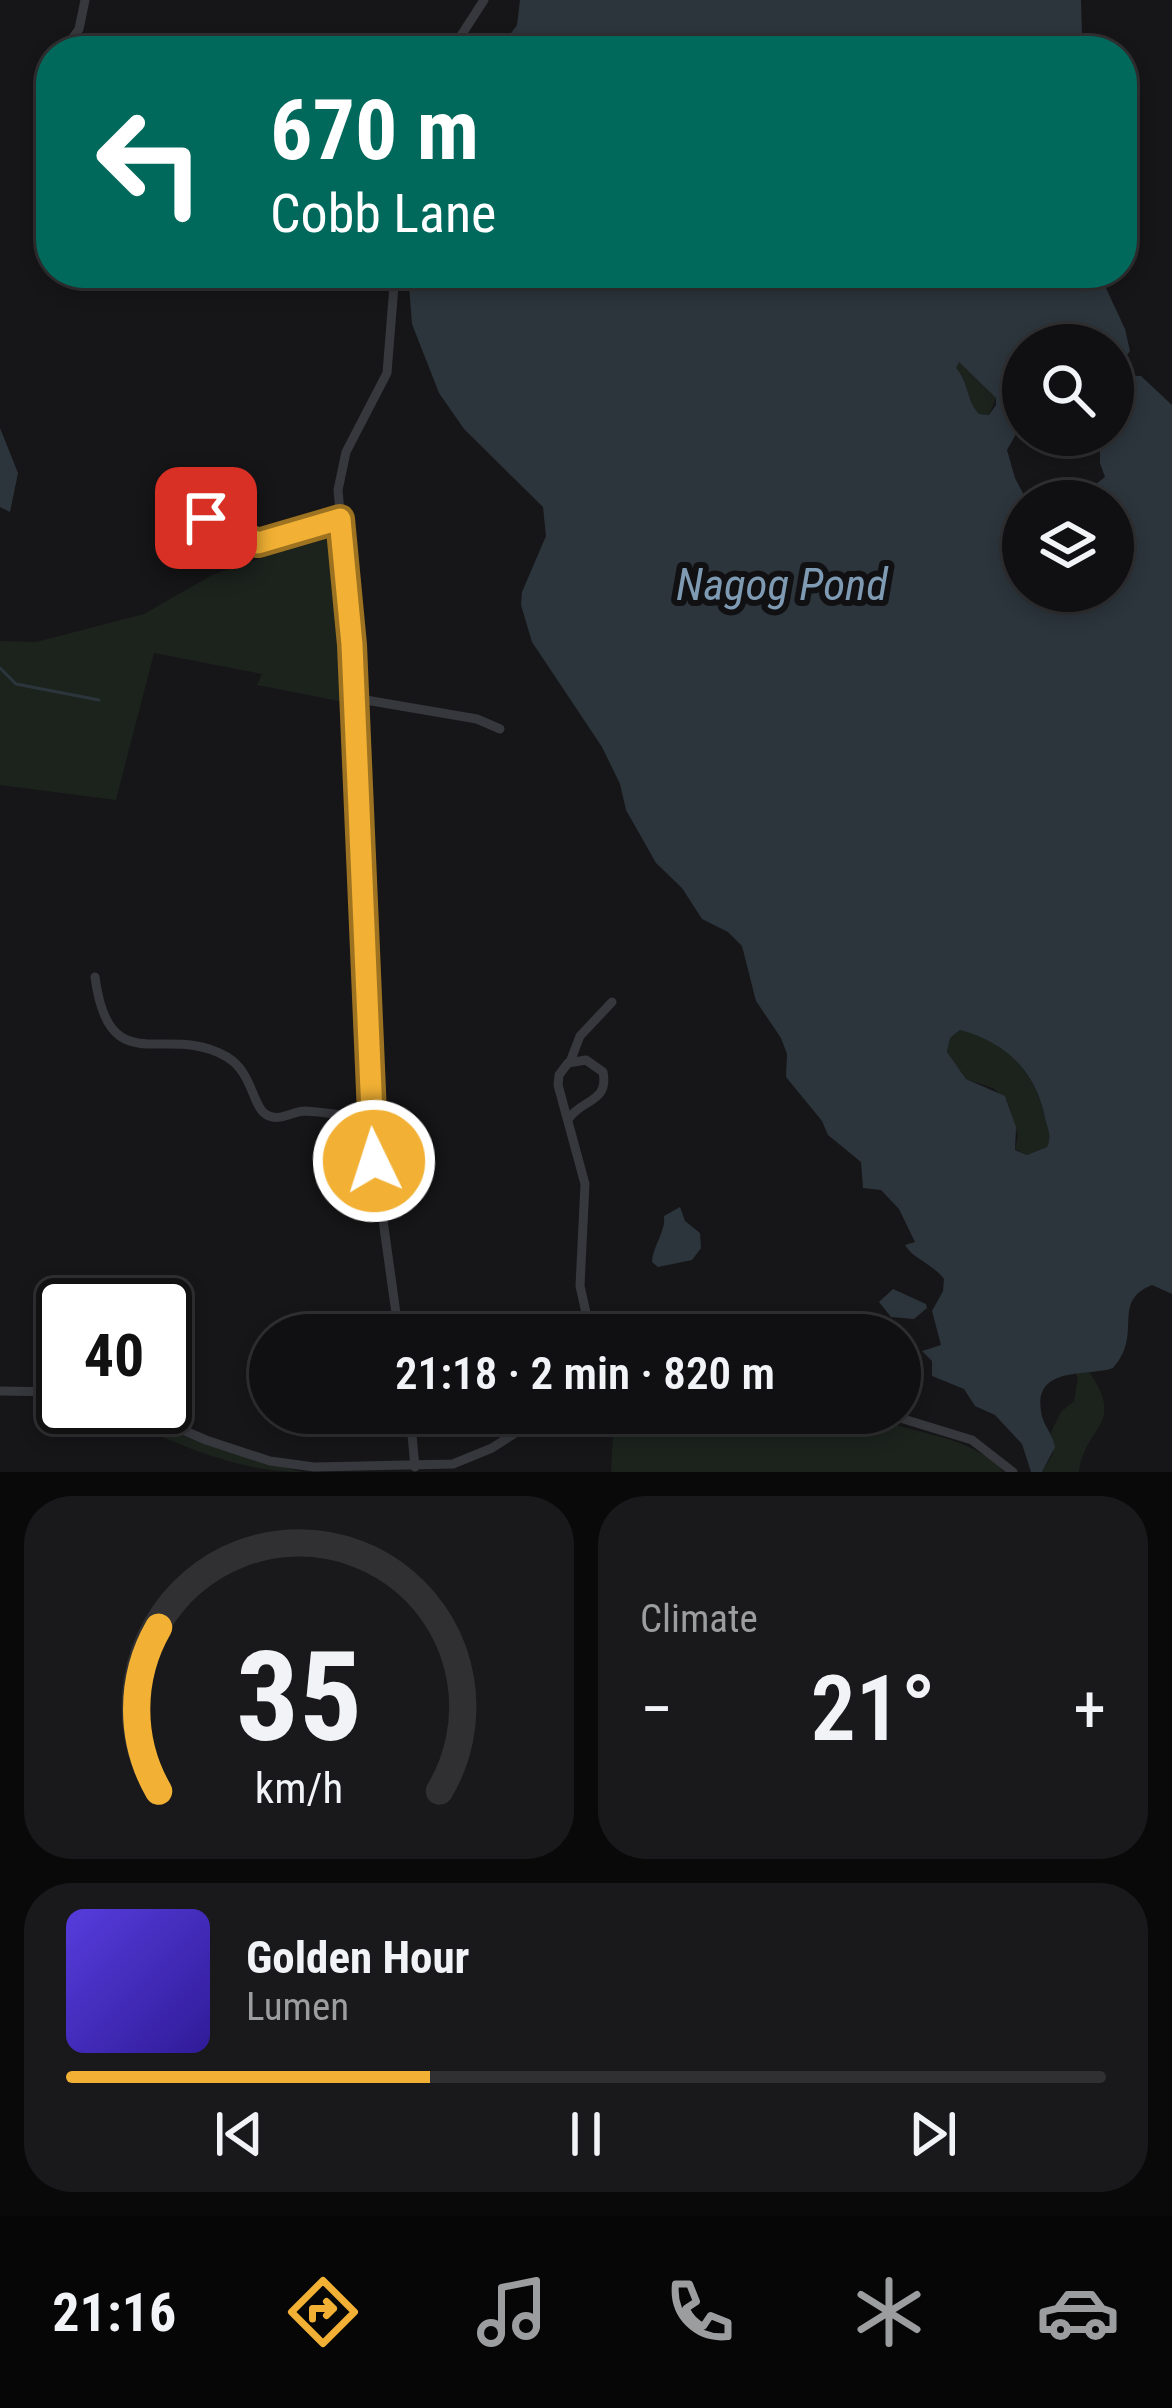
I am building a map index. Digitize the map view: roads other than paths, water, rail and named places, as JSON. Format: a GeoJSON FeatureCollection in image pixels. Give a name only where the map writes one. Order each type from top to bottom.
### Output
{"type":"FeatureCollection","features":[{"type":"Feature","properties":{"kind":"street"},"geometry":{"type":"LineString","coordinates":[[461,36],[484,0]]}},
{"type":"Feature","properties":{"kind":"street"},"geometry":{"type":"LineString","coordinates":[[71,2],[84,3],[73,36]]}},
{"type":"Feature","properties":{"kind":"street"},"geometry":{"type":"LineString","coordinates":[[393,288],[389,364],[343,461],[339,480],[354,698],[371,1118],[397,1314]]}},
{"type":"Feature","properties":{"kind":"street"},"geometry":{"type":"LineString","coordinates":[[206,518],[258,543],[340,519]]}},
{"type":"Feature","properties":{"kind":"street"},"geometry":{"type":"LineString","coordinates":[[354,698],[477,719],[500,729]]}},
{"type":"Feature","properties":{"kind":"street"},"geometry":{"type":"LineString","coordinates":[[95,977],[106,1015],[125,1042],[189,1044],[222,1054],[247,1074],[266,1115],[307,1111],[371,1118]]}},
{"type":"Feature","properties":{"kind":"street"},"geometry":{"type":"LineString","coordinates":[[586,1314],[580,1286],[586,1196],[559,1085],[580,1036],[612,1002]]}},
{"type":"Feature","properties":{"kind":"street"},"geometry":{"type":"LineString","coordinates":[[569,1062],[592,1062],[603,1072],[604,1082],[601,1096],[569,1118]]}},
{"type":"Feature","properties":{"kind":"street"},"geometry":{"type":"LineString","coordinates":[[0,1391],[36,1392]]}},
{"type":"Feature","properties":{"kind":"street"},"geometry":{"type":"LineString","coordinates":[[921,1424],[972,1440],[1013,1472]]}},
{"type":"Feature","properties":{"kind":"street"},"geometry":{"type":"LineString","coordinates":[[192,1434],[270,1461],[415,1469],[466,1460],[517,1434]]}},
{"type":"Feature","properties":{"kind":"street"},"geometry":{"type":"LineString","coordinates":[[412,1434],[415,1469]]}},
{"type":"Feature","properties":{"kind":"water"},"geometry":{"type":"Polygon","coordinates":[[[520,0],[1081,0],[1082,36],[509,36],[517,25],[520,0]]]}},
{"type":"Feature","properties":{"kind":"water","name":"Nagog Pond"},"geometry":{"type":"Polygon","coordinates":[[[409,288],[1106,288],[1123,324],[1002,324],[1002,456],[1009,456],[1016,480],[1002,480],[1002,612],[1134,612],[1134,480],[1101,480],[1105,477],[1100,456],[1134,456],[1134,376],[1141,376],[1172,405],[1172,1294],[1152,1285],[1133,1300],[1126,1343],[1113,1368],[1065,1376],[1046,1386],[1041,1411],[1055,1447],[1042,1472],[1031,1472],[1022,1444],[995,1415],[975,1406],[964,1389],[932,1376],[932,1361],[922,1351],[941,1345],[932,1311],[944,1279],[905,1245],[915,1242],[899,1209],[881,1190],[863,1188],[861,1162],[828,1135],[786,1077],[787,1054],[756,1001],[742,946],[728,932],[702,919],[682,888],[656,863],[626,810],[620,784],[602,747],[532,642],[521,605],[546,536],[543,507],[464,429],[439,393],[412,324],[409,288]],[[959,362],[956,368],[979,414],[989,415],[996,398],[959,362]],[[960,1030],[950,1038],[947,1052],[966,1079],[1005,1096],[1016,1127],[1015,1150],[1027,1155],[1047,1147],[1049,1133],[1034,1087],[1016,1061],[991,1042],[960,1030]]]}},
{"type":"Feature","properties":{"kind":"water"},"geometry":{"type":"Polygon","coordinates":[[[0,428],[18,473],[10,512],[0,507],[0,428]]]}},
{"type":"Feature","properties":{"kind":"water"},"geometry":{"type":"Polygon","coordinates":[[[680,1207],[685,1221],[700,1233],[701,1248],[692,1260],[658,1267],[652,1262],[664,1216],[680,1207]]]}},
{"type":"Feature","properties":{"kind":"water"},"geometry":{"type":"Polygon","coordinates":[[[893,1289],[927,1308],[920,1314],[889,1314],[879,1302],[893,1289]]]}},
{"type":"Feature","properties":{"kind":"waterway"},"geometry":{"type":"LineString","coordinates":[[0,668],[16,684],[99,700]]}}]}
